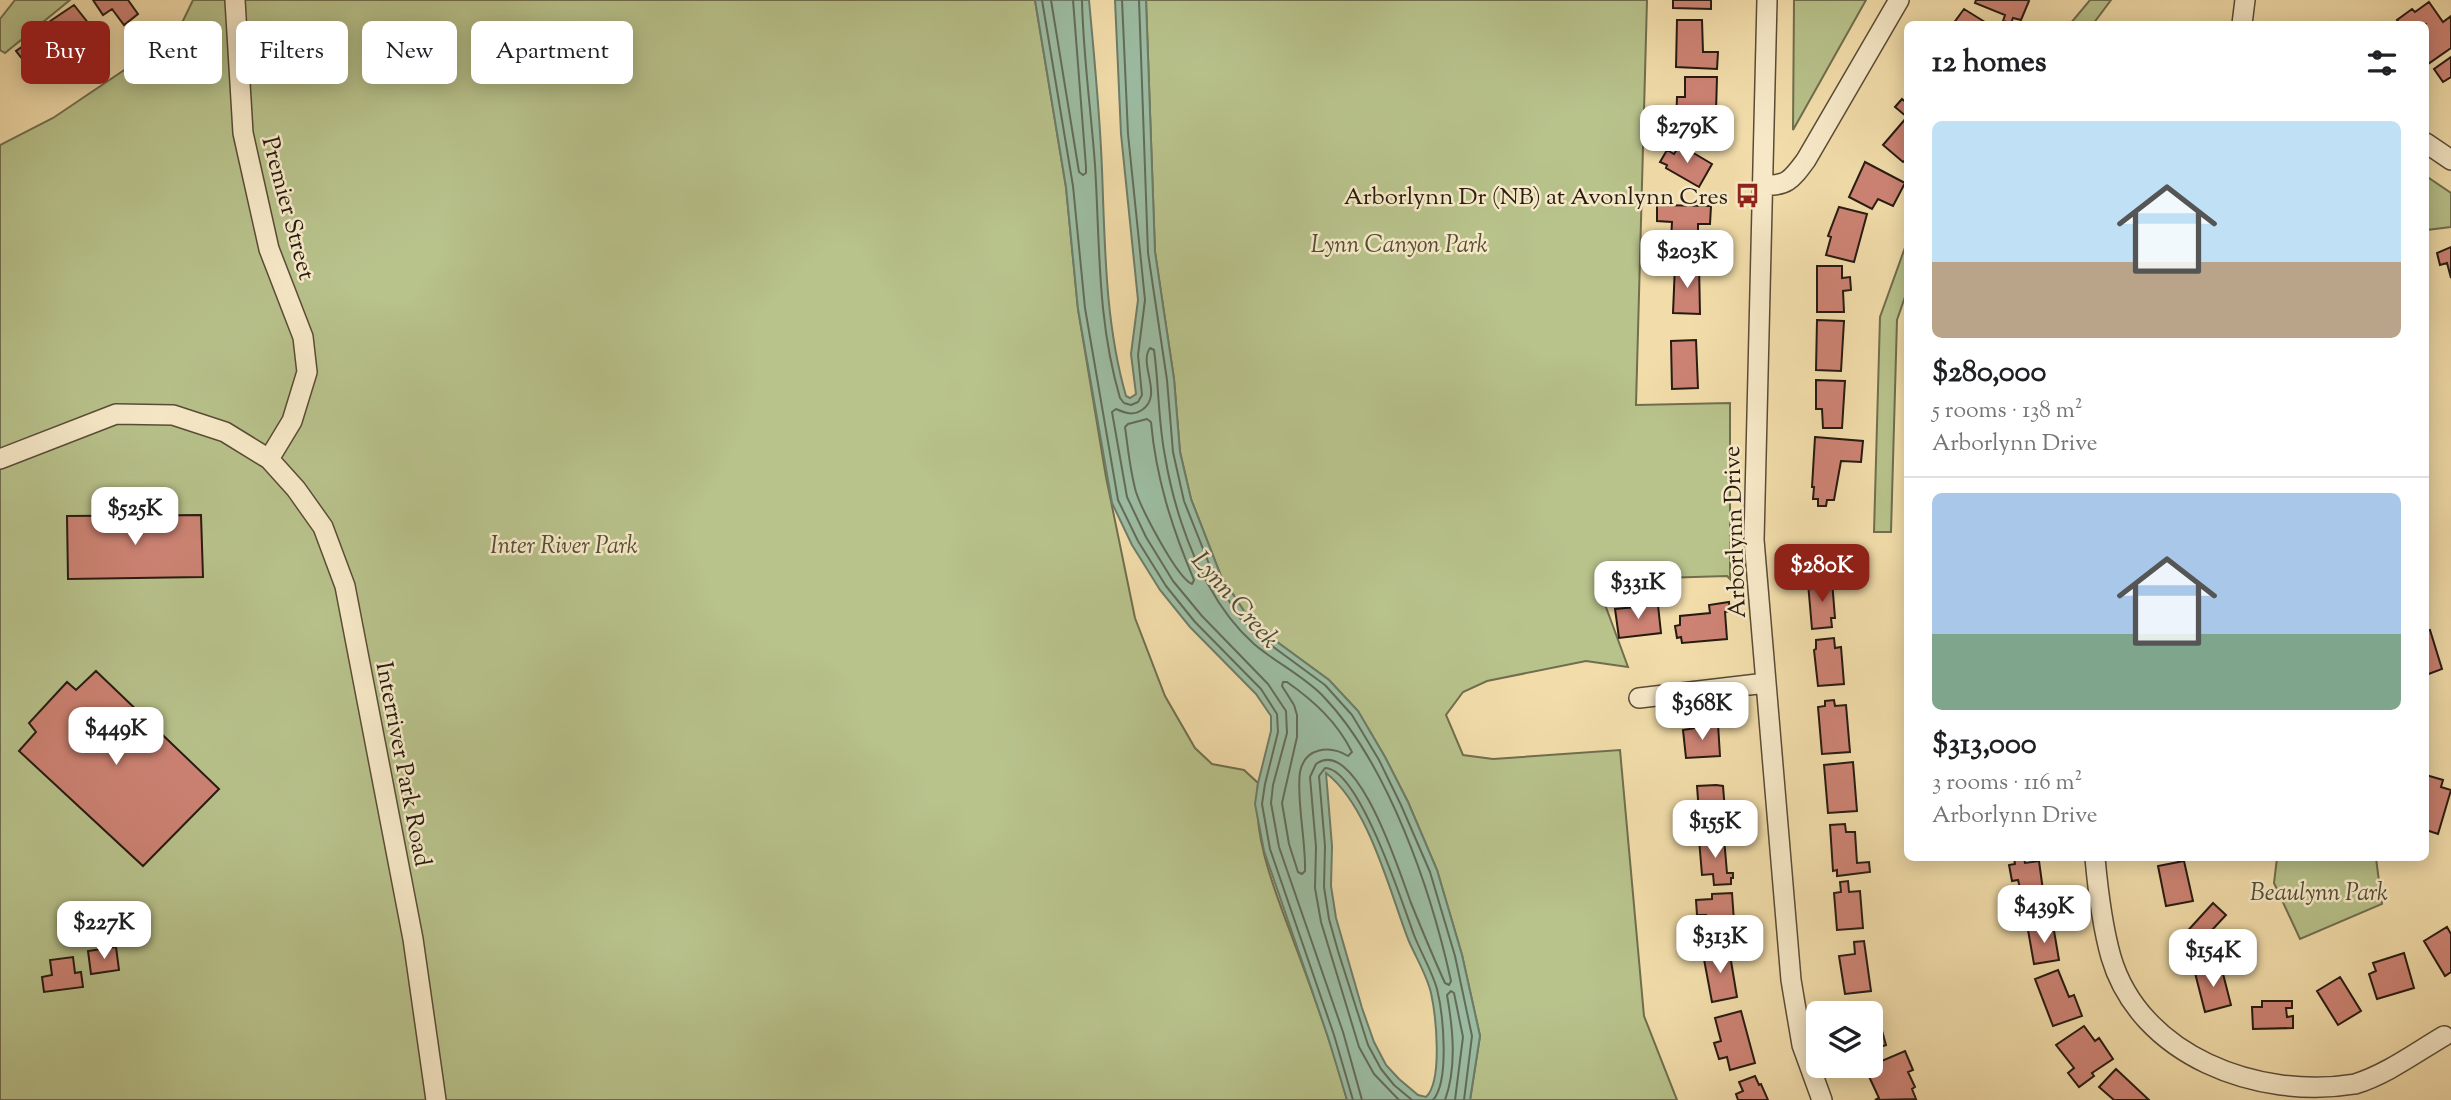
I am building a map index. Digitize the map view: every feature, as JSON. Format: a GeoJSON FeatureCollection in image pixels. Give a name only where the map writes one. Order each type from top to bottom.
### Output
{"type":"FeatureCollection","features":[{"type":"Feature","properties":{"kind":"street","name":"Premier Street"},"geometry":{"type":"LineString","coordinates":[[235,0],[243,133],[269,249],[303,337],[307,372],[292,421],[269,459]]}},
{"type":"Feature","properties":{"kind":"street","name":"Arborlynn Drive"},"geometry":{"type":"LineString","coordinates":[[1767,0],[1754,540],[1791,980],[1802,1045],[1822,1100]]}},
{"type":"Feature","properties":{"kind":"street"},"geometry":{"type":"LineString","coordinates":[[1762,185],[1777,186],[1786,182],[1806,160],[1899,0]]}},
{"type":"Feature","properties":{"kind":"street"},"geometry":{"type":"LineString","coordinates":[[2242,21],[2245,0]]}},
{"type":"Feature","properties":{"kind":"street"},"geometry":{"type":"LineString","coordinates":[[2429,145],[2451,160]]}},
{"type":"Feature","properties":{"kind":"street","name":"Interriver Park Road"},"geometry":{"type":"LineString","coordinates":[[0,459],[116,414],[173,415],[225,432],[269,459],[296,489],[323,527],[345,586],[413,939],[436,1100]]}},
{"type":"Feature","properties":{"kind":"street"},"geometry":{"type":"LineString","coordinates":[[1639,698],[1766,683]]}},
{"type":"Feature","properties":{"kind":"street"},"geometry":{"type":"LineString","coordinates":[[2095,861],[2099,899],[2111,958],[2122,984],[2135,1006],[2169,1043],[2190,1061],[2214,1074],[2269,1091],[2324,1091],[2354,1085],[2449,1039]]}},
{"type":"Feature","properties":{"kind":"green space"},"geometry":{"type":"Polygon","coordinates":[[[15,0],[70,0],[44,21],[21,21],[21,40],[5,53],[0,50],[0,19],[15,0]]]}},
{"type":"Feature","properties":{"kind":"green space","name":"Inter River Park"},"geometry":{"type":"Polygon","coordinates":[[[193,0],[1035,0],[1066,187],[1078,309],[1106,477],[1135,618],[1165,696],[1195,748],[1212,764],[1244,770],[1258,783],[1259,826],[1268,870],[1324,1026],[1347,1100],[0,1100],[0,145],[53,118],[103,84],[110,84],[110,80],[124,70],[124,84],[222,84],[222,21],[183,21],[193,0]]]}},
{"type":"Feature","properties":{"kind":"green space","name":"Lynn Canyon Park"},"geometry":{"type":"Polygon","coordinates":[[[1146,0],[1647,0],[1636,405],[1730,403],[1730,579],[1727,576],[1596,580],[1628,667],[1586,661],[1487,681],[1463,692],[1446,715],[1463,755],[1493,759],[1620,750],[1644,1016],[1677,1100],[1470,1100],[1480,1036],[1462,955],[1437,870],[1408,802],[1358,711],[1329,680],[1265,633],[1246,614],[1221,576],[1191,499],[1180,452],[1174,379],[1155,252],[1146,0]]]}},
{"type":"Feature","properties":{"kind":"green space"},"geometry":{"type":"Polygon","coordinates":[[[1794,0],[1866,0],[1793,130],[1794,0]]]}},
{"type":"Feature","properties":{"kind":"green space"},"geometry":{"type":"Polygon","coordinates":[[[2090,0],[2111,0],[2095,21],[2072,21],[2090,0]]]}},
{"type":"Feature","properties":{"kind":"green space"},"geometry":{"type":"Polygon","coordinates":[[[2429,178],[2451,193],[2451,227],[2429,230],[2429,178]]]}},
{"type":"Feature","properties":{"kind":"green space"},"geometry":{"type":"Polygon","coordinates":[[[1904,250],[1904,300],[1897,320],[1891,532],[1874,532],[1880,317],[1904,250]]]}},
{"type":"Feature","properties":{"kind":"green space","name":"Beaulynn Park"},"geometry":{"type":"Polygon","coordinates":[[[2277,861],[2376,861],[2382,904],[2300,939],[2274,883],[2277,861]]]}},
{"type":"Feature","properties":{"kind":"water","name":"Lynn Creek"},"geometry":{"type":"Polygon","coordinates":[[[1035,0],[1089,0],[1100,127],[1110,312],[1119,368],[1126,396],[1130,398],[1136,394],[1131,354],[1138,300],[1121,134],[1115,0],[1146,0],[1155,252],[1174,379],[1180,452],[1191,499],[1221,576],[1246,614],[1265,633],[1329,680],[1358,711],[1408,802],[1437,870],[1462,955],[1480,1036],[1470,1100],[1347,1100],[1264,851],[1255,804],[1271,731],[1271,716],[1256,694],[1190,627],[1160,590],[1132,545],[1112,503],[1078,309],[1066,187],[1035,0]],[[1326,773],[1332,846],[1331,886],[1336,918],[1374,1042],[1386,1065],[1399,1079],[1418,1095],[1426,1097],[1435,1077],[1437,1048],[1429,986],[1408,939],[1376,849],[1354,805],[1326,773]]]}},
{"type":"Feature","properties":{"kind":"building"},"geometry":{"type":"Polygon","coordinates":[[[93,0],[128,0],[138,14],[129,21],[124,21],[124,25],[112,9],[103,15],[93,0]]]}},
{"type":"Feature","properties":{"kind":"building"},"geometry":{"type":"Polygon","coordinates":[[[1673,0],[1711,0],[1711,9],[1673,8],[1673,0]]]}},
{"type":"Feature","properties":{"kind":"building"},"geometry":{"type":"Polygon","coordinates":[[[1976,0],[2029,1],[2021,20],[2013,18],[2012,21],[2003,21],[2005,15],[1975,3],[1976,0]]]}},
{"type":"Feature","properties":{"kind":"building"},"geometry":{"type":"Polygon","coordinates":[[[2429,2],[2443,22],[2451,16],[2451,48],[2429,63],[2429,21],[2397,20],[2412,9],[2415,12],[2429,2]]]}},
{"type":"Feature","properties":{"kind":"building"},"geometry":{"type":"Polygon","coordinates":[[[74,5],[87,21],[50,21],[74,5]]]}},
{"type":"Feature","properties":{"kind":"building"},"geometry":{"type":"Polygon","coordinates":[[[1964,9],[1983,21],[1955,21],[1964,9]]]}},
{"type":"Feature","properties":{"kind":"building"},"geometry":{"type":"Polygon","coordinates":[[[1677,20],[1702,20],[1703,52],[1718,52],[1717,69],[1676,67],[1677,20]]]}},
{"type":"Feature","properties":{"kind":"building"},"geometry":{"type":"Polygon","coordinates":[[[2451,57],[2451,77],[2443,82],[2434,69],[2451,57]]]}},
{"type":"Feature","properties":{"kind":"building"},"geometry":{"type":"Polygon","coordinates":[[[1685,77],[1717,77],[1716,112],[1726,112],[1726,126],[1676,125],[1677,97],[1685,97],[1685,77]]]}},
{"type":"Feature","properties":{"kind":"building"},"geometry":{"type":"Polygon","coordinates":[[[1902,99],[1904,114],[1895,107],[1902,99]]]}},
{"type":"Feature","properties":{"kind":"building"},"geometry":{"type":"Polygon","coordinates":[[[1904,120],[1904,161],[1883,145],[1904,120]]]}},
{"type":"Feature","properties":{"kind":"building"},"geometry":{"type":"Polygon","coordinates":[[[1680,145],[1712,164],[1699,187],[1660,162],[1667,150],[1674,154],[1680,145]]]}},
{"type":"Feature","properties":{"kind":"building"},"geometry":{"type":"Polygon","coordinates":[[[1865,162],[1904,182],[1893,206],[1878,199],[1872,209],[1849,197],[1865,162]]]}},
{"type":"Feature","properties":{"kind":"building"},"geometry":{"type":"Polygon","coordinates":[[[1657,205],[1711,206],[1710,224],[1698,224],[1698,255],[1656,253],[1656,240],[1671,240],[1672,222],[1657,221],[1657,205]]]}},
{"type":"Feature","properties":{"kind":"building"},"geometry":{"type":"Polygon","coordinates":[[[1839,207],[1867,214],[1854,262],[1826,255],[1831,237],[1828,236],[1839,207]]]}},
{"type":"Feature","properties":{"kind":"building"},"geometry":{"type":"Polygon","coordinates":[[[2451,247],[2451,278],[2447,263],[2440,265],[2437,253],[2451,247]]]}},
{"type":"Feature","properties":{"kind":"building"},"geometry":{"type":"Polygon","coordinates":[[[1675,265],[1699,265],[1700,314],[1673,313],[1675,265]]]}},
{"type":"Feature","properties":{"kind":"building"},"geometry":{"type":"Polygon","coordinates":[[[1817,266],[1842,266],[1842,278],[1850,277],[1851,290],[1843,291],[1844,312],[1817,312],[1817,266]]]}},
{"type":"Feature","properties":{"kind":"building"},"geometry":{"type":"Polygon","coordinates":[[[1817,320],[1844,321],[1841,371],[1816,370],[1817,320]]]}},
{"type":"Feature","properties":{"kind":"building"},"geometry":{"type":"Polygon","coordinates":[[[1696,340],[1698,388],[1672,389],[1671,341],[1696,340]]]}},
{"type":"Feature","properties":{"kind":"building"},"geometry":{"type":"Polygon","coordinates":[[[1816,380],[1845,381],[1842,428],[1823,428],[1822,409],[1816,409],[1816,380]]]}},
{"type":"Feature","properties":{"kind":"building"},"geometry":{"type":"Polygon","coordinates":[[[1815,437],[1863,441],[1861,462],[1841,461],[1834,500],[1827,500],[1826,506],[1818,506],[1818,499],[1813,499],[1815,437]]]}},
{"type":"Feature","properties":{"kind":"building"},"geometry":{"type":"Polygon","coordinates":[[[201,515],[203,577],[68,579],[67,516],[201,515]]]}},
{"type":"Feature","properties":{"kind":"building"},"geometry":{"type":"Polygon","coordinates":[[[1832,581],[1835,618],[1831,618],[1832,627],[1812,629],[1808,583],[1832,581]]]}},
{"type":"Feature","properties":{"kind":"building"},"geometry":{"type":"Polygon","coordinates":[[[1729,602],[1730,611],[1725,612],[1727,639],[1682,643],[1681,637],[1677,638],[1675,626],[1680,625],[1680,616],[1710,613],[1709,605],[1729,602]]]}},
{"type":"Feature","properties":{"kind":"building"},"geometry":{"type":"Polygon","coordinates":[[[1658,605],[1661,633],[1619,638],[1615,609],[1658,605]]]}},
{"type":"Feature","properties":{"kind":"building"},"geometry":{"type":"Polygon","coordinates":[[[2429,630],[2442,669],[2429,674],[2429,630]]]}},
{"type":"Feature","properties":{"kind":"building"},"geometry":{"type":"Polygon","coordinates":[[[1834,638],[1835,648],[1841,647],[1844,684],[1818,686],[1814,650],[1816,640],[1834,638]]]}},
{"type":"Feature","properties":{"kind":"building"},"geometry":{"type":"Polygon","coordinates":[[[96,671],[219,789],[143,866],[19,751],[36,732],[29,723],[67,682],[76,690],[96,671]]]}},
{"type":"Feature","properties":{"kind":"building"},"geometry":{"type":"Polygon","coordinates":[[[1834,700],[1835,706],[1846,705],[1850,752],[1822,754],[1818,707],[1825,706],[1825,701],[1834,700]]]}},
{"type":"Feature","properties":{"kind":"building"},"geometry":{"type":"Polygon","coordinates":[[[1718,724],[1720,756],[1686,758],[1683,730],[1718,724]]]}},
{"type":"Feature","properties":{"kind":"building"},"geometry":{"type":"Polygon","coordinates":[[[1853,762],[1857,811],[1828,813],[1824,765],[1853,762]]]}},
{"type":"Feature","properties":{"kind":"building"},"geometry":{"type":"Polygon","coordinates":[[[2429,776],[2443,780],[2441,787],[2451,790],[2438,834],[2429,831],[2429,776]]]}},
{"type":"Feature","properties":{"kind":"building"},"geometry":{"type":"Polygon","coordinates":[[[1697,786],[1723,786],[1726,824],[1700,826],[1697,786]]]}},
{"type":"Feature","properties":{"kind":"building"},"geometry":{"type":"Polygon","coordinates":[[[1845,824],[1846,832],[1855,832],[1857,863],[1869,862],[1870,872],[1837,876],[1837,870],[1833,871],[1830,825],[1845,824]]]}},
{"type":"Feature","properties":{"kind":"building"},"geometry":{"type":"Polygon","coordinates":[[[1724,838],[1727,873],[1733,873],[1733,878],[1731,884],[1714,885],[1713,874],[1702,875],[1699,839],[1724,838]]]}},
{"type":"Feature","properties":{"kind":"building"},"geometry":{"type":"Polygon","coordinates":[[[2014,861],[2039,861],[2045,905],[2025,908],[2018,880],[2012,881],[2009,865],[2015,864],[2014,861]]]}},
{"type":"Feature","properties":{"kind":"building"},"geometry":{"type":"Polygon","coordinates":[[[2184,861],[2193,901],[2166,906],[2158,866],[2184,861]]]}},
{"type":"Feature","properties":{"kind":"building"},"geometry":{"type":"Polygon","coordinates":[[[1848,881],[1849,892],[1860,891],[1863,928],[1837,930],[1834,893],[1841,892],[1840,882],[1848,881]]]}},
{"type":"Feature","properties":{"kind":"building"},"geometry":{"type":"Polygon","coordinates":[[[1732,893],[1732,933],[1719,933],[1719,942],[1710,942],[1706,915],[1697,915],[1696,900],[1712,899],[1712,894],[1732,893]]]}},
{"type":"Feature","properties":{"kind":"building"},"geometry":{"type":"Polygon","coordinates":[[[2213,903],[2226,915],[2212,930],[2219,936],[2192,966],[2172,948],[2213,903]]]}},
{"type":"Feature","properties":{"kind":"building"},"geometry":{"type":"Polygon","coordinates":[[[2053,925],[2059,960],[2034,964],[2028,930],[2053,925]]]}},
{"type":"Feature","properties":{"kind":"building"},"geometry":{"type":"Polygon","coordinates":[[[2447,927],[2451,934],[2451,972],[2445,976],[2424,941],[2447,927]]]}},
{"type":"Feature","properties":{"kind":"building"},"geometry":{"type":"Polygon","coordinates":[[[1864,941],[1871,991],[1845,994],[1839,956],[1855,954],[1854,942],[1864,941]]]}},
{"type":"Feature","properties":{"kind":"building"},"geometry":{"type":"Polygon","coordinates":[[[116,947],[119,970],[91,974],[88,951],[116,947]]]}},
{"type":"Feature","properties":{"kind":"building"},"geometry":{"type":"Polygon","coordinates":[[[1729,949],[1737,997],[1712,1002],[1703,954],[1729,949]]]}},
{"type":"Feature","properties":{"kind":"building"},"geometry":{"type":"Polygon","coordinates":[[[2404,953],[2414,988],[2377,999],[2369,974],[2376,971],[2373,963],[2404,953]]]}},
{"type":"Feature","properties":{"kind":"building"},"geometry":{"type":"Polygon","coordinates":[[[73,957],[75,973],[81,972],[83,987],[44,992],[42,977],[52,975],[50,960],[73,957]]]}},
{"type":"Feature","properties":{"kind":"building"},"geometry":{"type":"Polygon","coordinates":[[[2221,966],[2231,1005],[2205,1012],[2195,973],[2221,966]]]}},
{"type":"Feature","properties":{"kind":"building"},"geometry":{"type":"Polygon","coordinates":[[[2058,970],[2069,997],[2074,995],[2082,1016],[2053,1026],[2035,979],[2058,970]]]}},
{"type":"Feature","properties":{"kind":"building"},"geometry":{"type":"Polygon","coordinates":[[[2340,977],[2361,1011],[2338,1025],[2317,991],[2340,977]]]}},
{"type":"Feature","properties":{"kind":"building"},"geometry":{"type":"Polygon","coordinates":[[[2262,1001],[2292,1001],[2292,1008],[2286,1008],[2287,1017],[2293,1016],[2293,1028],[2253,1029],[2252,1007],[2262,1007],[2262,1001]]]}},
{"type":"Feature","properties":{"kind":"building"},"geometry":{"type":"Polygon","coordinates":[[[1741,1011],[1755,1063],[1730,1070],[1727,1057],[1719,1059],[1714,1043],[1721,1041],[1715,1018],[1741,1011]]]}},
{"type":"Feature","properties":{"kind":"building"},"geometry":{"type":"Polygon","coordinates":[[[2084,1026],[2095,1041],[2099,1038],[2113,1059],[2092,1073],[2094,1076],[2079,1087],[2068,1073],[2074,1068],[2056,1045],[2084,1026]]]}},
{"type":"Feature","properties":{"kind":"building"},"geometry":{"type":"Polygon","coordinates":[[[1905,1051],[1913,1070],[1908,1072],[1915,1087],[1912,1089],[1916,1099],[1875,1100],[1879,1098],[1870,1078],[1883,1078],[1883,1060],[1905,1051]]]}},
{"type":"Feature","properties":{"kind":"building"},"geometry":{"type":"Polygon","coordinates":[[[2116,1069],[2149,1100],[2114,1100],[2099,1087],[2116,1069]]]}},
{"type":"Feature","properties":{"kind":"building"},"geometry":{"type":"Polygon","coordinates":[[[1755,1076],[1768,1100],[1738,1100],[1736,1094],[1743,1091],[1739,1082],[1755,1076]]]}},
{"type":"Feature","properties":{"kind":"place","name":"Arborlynn Dr (NB) at Avonlynn Cres"},"geometry":{"type":"Point","coordinates":[1748,196]}}]}
